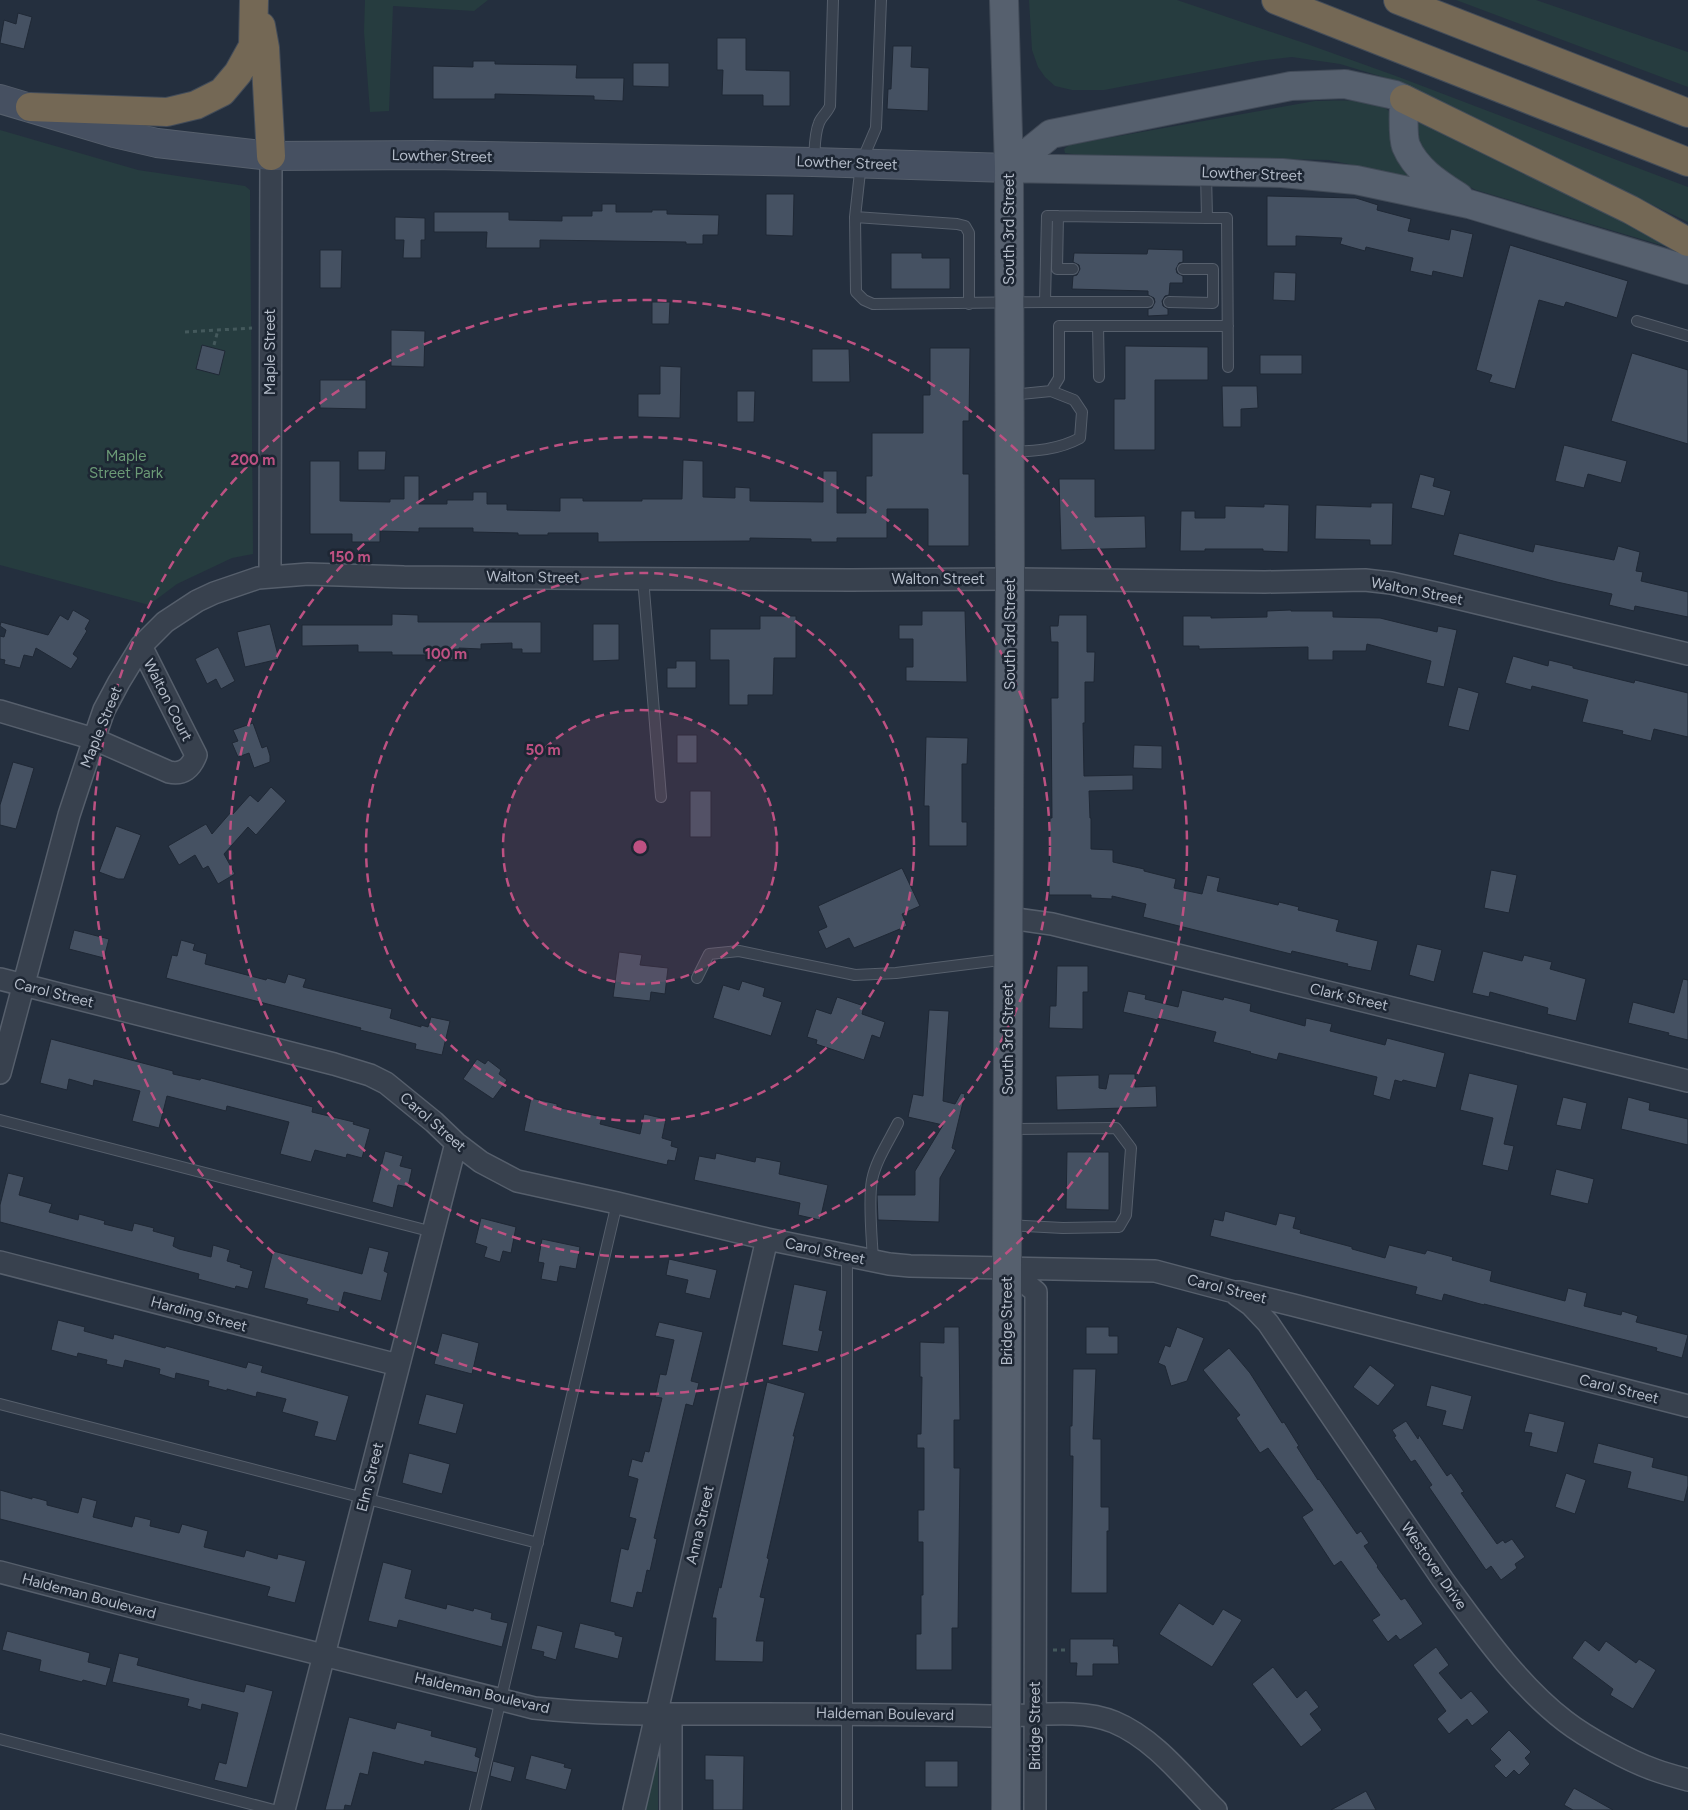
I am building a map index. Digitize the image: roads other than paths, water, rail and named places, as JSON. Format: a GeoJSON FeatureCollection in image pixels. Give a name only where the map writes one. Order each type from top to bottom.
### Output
{"type":"FeatureCollection","features":[{"type":"Feature","properties":{"kind":"highway"},"geometry":{"type":"LineString","coordinates":[[30,107],[167,112],[196,105],[222,92],[238,73],[253,46],[255,0]]}},
{"type":"Feature","properties":{"kind":"highway"},"geometry":{"type":"LineString","coordinates":[[255,0],[265,48],[272,156]]}},
{"type":"Feature","properties":{"kind":"highway"},"geometry":{"type":"LineString","coordinates":[[1276,0],[1688,162]]}},
{"type":"Feature","properties":{"kind":"highway"},"geometry":{"type":"LineString","coordinates":[[1398,0],[1688,114]]}},
{"type":"Feature","properties":{"kind":"highway"},"geometry":{"type":"LineString","coordinates":[[1404,99],[1631,210],[1688,242]]}},
{"type":"Feature","properties":{"kind":"main road","name":"South 3rd Street"},"geometry":{"type":"LineString","coordinates":[[1004,0],[1009,168],[1010,395],[1007,1268]]}},
{"type":"Feature","properties":{"kind":"main road"},"geometry":{"type":"LineString","coordinates":[[1009,168],[1051,134],[1291,86],[1345,84],[1395,95],[1404,99],[1406,145],[1415,160],[1420,168],[1438,184],[1469,204]]}},
{"type":"Feature","properties":{"kind":"main road","name":"Lowther Street"},"geometry":{"type":"LineString","coordinates":[[0,99],[114,133],[157,143],[272,156],[432,155],[861,163],[1282,173],[1356,180],[1469,204],[1688,270]]}},
{"type":"Feature","properties":{"kind":"main road","name":"Bridge Street"},"geometry":{"type":"LineString","coordinates":[[1006,1810],[1007,1268]]}},
{"type":"Feature","properties":{"kind":"street","name":"Maple Street"},"geometry":{"type":"LineString","coordinates":[[0,1073],[69,815],[104,710],[118,682],[141,646],[166,622],[197,601],[214,593],[258,578],[270,576],[272,156]]}},
{"type":"Feature","properties":{"kind":"street","name":"Walton Street"},"geometry":{"type":"LineString","coordinates":[[270,576],[308,574],[404,577],[850,580],[1010,579],[1265,582],[1365,580],[1391,583],[1440,594],[1688,654]]}},
{"type":"Feature","properties":{"kind":"street","name":"Walton Court"},"geometry":{"type":"LineString","coordinates":[[94,739],[169,772],[182,772],[192,764],[196,755],[141,646]]}},
{"type":"Feature","properties":{"kind":"street"},"geometry":{"type":"LineString","coordinates":[[0,711],[94,739]]}},
{"type":"Feature","properties":{"kind":"street","name":"Clark Street"},"geometry":{"type":"LineString","coordinates":[[1009,918],[1052,924],[1688,1081]]}},
{"type":"Feature","properties":{"kind":"street","name":"Carol Street"},"geometry":{"type":"LineString","coordinates":[[0,979],[334,1064],[386,1082],[456,1143],[481,1162],[517,1181],[767,1239],[873,1261],[910,1266],[1156,1271],[1688,1406]]}},
{"type":"Feature","properties":{"kind":"street","name":"Elm Street"},"geometry":{"type":"LineString","coordinates":[[284,1810],[456,1143]]}},
{"type":"Feature","properties":{"kind":"street","name":"Anna Street"},"geometry":{"type":"LineString","coordinates":[[634,1810],[664,1714],[673,1641],[767,1239]]}},
{"type":"Feature","properties":{"kind":"street","name":"Harding Street"},"geometry":{"type":"LineString","coordinates":[[0,1262],[398,1365]]}},
{"type":"Feature","properties":{"kind":"street","name":"Bridge Street"},"geometry":{"type":"LineString","coordinates":[[1007,1268],[1036,1292],[1034,1810]]}},
{"type":"Feature","properties":{"kind":"street","name":"Westover Drive"},"geometry":{"type":"LineString","coordinates":[[1234,1292],[1256,1309],[1268,1323],[1443,1580],[1470,1618],[1518,1676],[1544,1703],[1566,1722],[1611,1750],[1654,1770],[1688,1780]]}},
{"type":"Feature","properties":{"kind":"street","name":"Haldeman Boulevard"},"geometry":{"type":"LineString","coordinates":[[0,1572],[534,1708],[572,1712],[664,1714],[1088,1715],[1112,1721],[1129,1728],[1151,1744],[1216,1810]]}},
{"type":"Feature","properties":{"kind":"street","name":"Anna Street"},"geometry":{"type":"LineString","coordinates":[[664,1714],[671,1810]]}},
{"type":"Feature","properties":{"kind":"lane"},"geometry":{"type":"LineString","coordinates":[[813,162],[816,131],[819,121],[826,114],[830,106],[833,0]]}},
{"type":"Feature","properties":{"kind":"lane"},"geometry":{"type":"LineString","coordinates":[[881,0],[876,128],[861,163],[855,218],[856,292],[864,300],[873,304],[1148,302]]}},
{"type":"Feature","properties":{"kind":"lane"},"geometry":{"type":"LineString","coordinates":[[1206,172],[1207,218]]}},
{"type":"Feature","properties":{"kind":"lane"},"geometry":{"type":"LineString","coordinates":[[1045,302],[1047,216],[1227,218],[1228,367]]}},
{"type":"Feature","properties":{"kind":"lane"},"geometry":{"type":"LineString","coordinates":[[1058,216],[1057,269],[1073,269]]}},
{"type":"Feature","properties":{"kind":"lane"},"geometry":{"type":"LineString","coordinates":[[855,218],[965,226],[969,233],[969,304]]}},
{"type":"Feature","properties":{"kind":"lane"},"geometry":{"type":"LineString","coordinates":[[1169,302],[1213,303],[1213,269],[1183,269]]}},
{"type":"Feature","properties":{"kind":"lane"},"geometry":{"type":"LineString","coordinates":[[1637,321],[1688,336]]}},
{"type":"Feature","properties":{"kind":"lane"},"geometry":{"type":"LineString","coordinates":[[1051,391],[1059,378],[1059,326],[1228,326]]}},
{"type":"Feature","properties":{"kind":"lane"},"geometry":{"type":"LineString","coordinates":[[1098,326],[1099,377]]}},
{"type":"Feature","properties":{"kind":"lane"},"geometry":{"type":"LineString","coordinates":[[1010,395],[1051,391],[1074,400],[1082,412],[1080,438],[1068,444],[1043,450],[1010,452]]}},
{"type":"Feature","properties":{"kind":"lane"},"geometry":{"type":"LineString","coordinates":[[643,578],[661,797]]}},
{"type":"Feature","properties":{"kind":"lane"},"geometry":{"type":"LineString","coordinates":[[697,978],[709,954],[739,951],[855,975],[896,973],[1009,959]]}},
{"type":"Feature","properties":{"kind":"lane"},"geometry":{"type":"LineString","coordinates":[[0,1120],[433,1232]]}},
{"type":"Feature","properties":{"kind":"lane"},"geometry":{"type":"LineString","coordinates":[[873,1261],[872,1180],[884,1149],[898,1123]]}},
{"type":"Feature","properties":{"kind":"lane"},"geometry":{"type":"LineString","coordinates":[[1007,1225],[1063,1228],[1119,1227],[1126,1214],[1131,1148],[1116,1128],[1008,1128]]}},
{"type":"Feature","properties":{"kind":"lane"},"geometry":{"type":"LineString","coordinates":[[475,1810],[617,1203]]}},
{"type":"Feature","properties":{"kind":"lane"},"geometry":{"type":"LineString","coordinates":[[847,1256],[847,1810]]}},
{"type":"Feature","properties":{"kind":"lane"},"geometry":{"type":"LineString","coordinates":[[0,1404],[538,1543]]}},
{"type":"Feature","properties":{"kind":"lane"},"geometry":{"type":"LineString","coordinates":[[0,1739],[274,1810]]}},
{"type":"Feature","properties":{"kind":"park label","name":"Maple Street Park"},"geometry":{"type":"Point","coordinates":[126,464]}}]}
